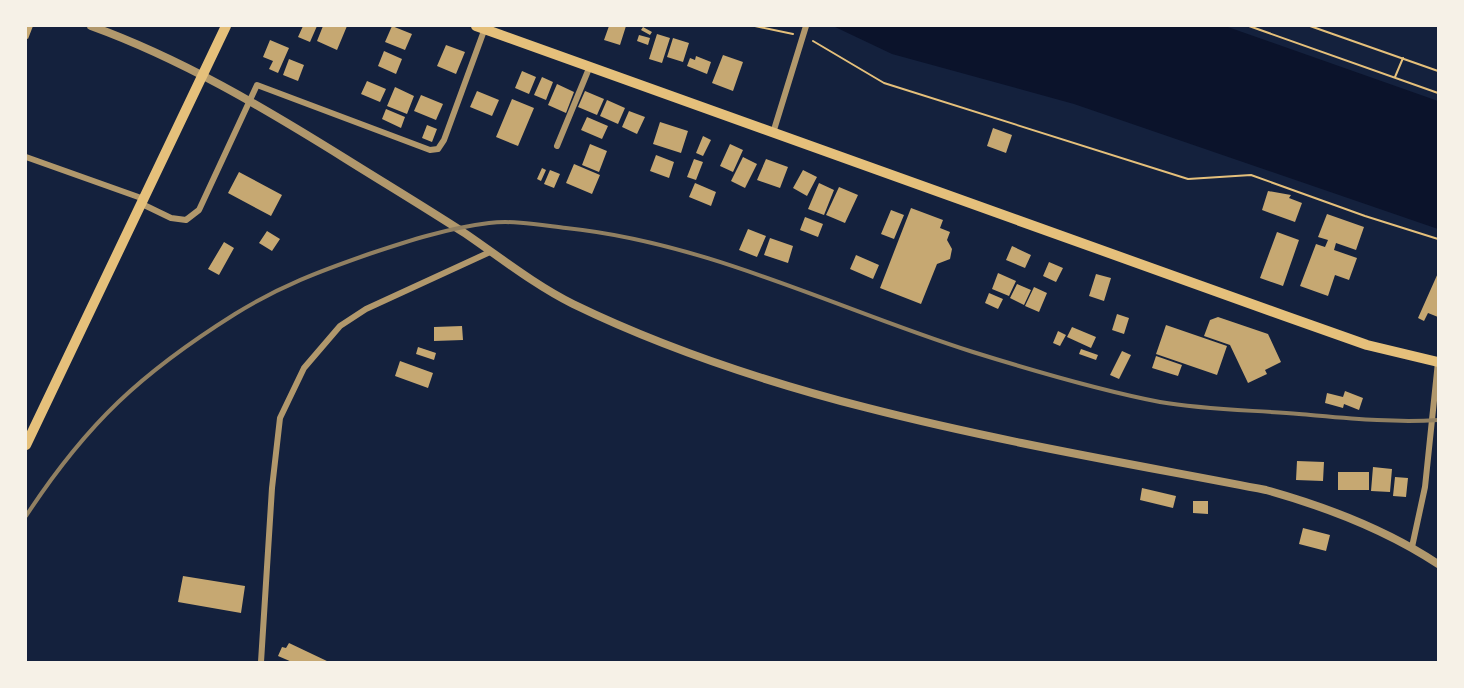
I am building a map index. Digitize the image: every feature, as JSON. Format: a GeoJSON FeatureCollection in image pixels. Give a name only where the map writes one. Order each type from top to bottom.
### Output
{"type":"FeatureCollection","features":[{"type":"Feature","properties":{"kind":"highway"},"geometry":{"type":"LineString","coordinates":[[26,445],[226,26]]}},
{"type":"Feature","properties":{"kind":"highway"},"geometry":{"type":"LineString","coordinates":[[480,27],[1285,316],[1376,347],[1438,362]]}},
{"type":"Feature","properties":{"kind":"street"},"geometry":{"type":"LineString","coordinates":[[91,26],[172,58],[266,109],[468,235],[490,252],[571,303],[675,346],[781,383],[882,412],[1266,490],[1350,517],[1412,547],[1438,564]]}},
{"type":"Feature","properties":{"kind":"street"},"geometry":{"type":"LineString","coordinates":[[26,157],[143,201],[171,218],[186,220],[199,210],[257,85],[430,150],[438,149],[444,140],[480,27]]}},
{"type":"Feature","properties":{"kind":"street"},"geometry":{"type":"LineString","coordinates":[[773,133],[804,31]]}},
{"type":"Feature","properties":{"kind":"street"},"geometry":{"type":"LineString","coordinates":[[557,146],[590,66]]}},
{"type":"Feature","properties":{"kind":"street"},"geometry":{"type":"LineString","coordinates":[[261,663],[272,488],[280,418],[304,368],[318,347],[340,326],[366,309],[490,252]]}},
{"type":"Feature","properties":{"kind":"street"},"geometry":{"type":"LineString","coordinates":[[1412,547],[1425,487],[1438,362]]}},
{"type":"Feature","properties":{"kind":"path"},"geometry":{"type":"LineString","coordinates":[[755,26],[804,31],[884,83],[1188,179],[1251,175],[1365,216],[1438,239]]}},
{"type":"Feature","properties":{"kind":"path"},"geometry":{"type":"LineString","coordinates":[[1249,26],[1438,93]]}},
{"type":"Feature","properties":{"kind":"path"},"geometry":{"type":"LineString","coordinates":[[1310,26],[1438,71]]}},
{"type":"Feature","properties":{"kind":"path"},"geometry":{"type":"LineString","coordinates":[[1395,77],[1403,58]]}},
{"type":"Feature","properties":{"kind":"water"},"geometry":{"type":"Polygon","coordinates":[[[833,26],[1225,26],[1438,101],[1438,229],[1074,104],[892,54],[833,26]]]}},
{"type":"Feature","properties":{"kind":"building"},"geometry":{"type":"Polygon","coordinates":[[[26,26],[33,26],[28,39],[26,38],[26,26]]]}},
{"type":"Feature","properties":{"kind":"building"},"geometry":{"type":"Polygon","coordinates":[[[303,26],[317,26],[310,42],[298,37],[303,26]]]}},
{"type":"Feature","properties":{"kind":"building"},"geometry":{"type":"Polygon","coordinates":[[[323,26],[347,26],[337,50],[317,41],[323,26]]]}},
{"type":"Feature","properties":{"kind":"building"},"geometry":{"type":"Polygon","coordinates":[[[392,26],[412,34],[405,50],[385,42],[392,26]]]}},
{"type":"Feature","properties":{"kind":"building"},"geometry":{"type":"Polygon","coordinates":[[[609,26],[626,26],[620,45],[604,40],[609,26]]]}},
{"type":"Feature","properties":{"kind":"building"},"geometry":{"type":"Polygon","coordinates":[[[643,27],[652,32],[650,35],[641,30],[643,27]]]}},
{"type":"Feature","properties":{"kind":"building"},"geometry":{"type":"Polygon","coordinates":[[[657,34],[670,38],[662,63],[649,59],[657,34]]]}},
{"type":"Feature","properties":{"kind":"building"},"geometry":{"type":"Polygon","coordinates":[[[639,35],[650,38],[648,45],[637,41],[639,35]]]}},
{"type":"Feature","properties":{"kind":"building"},"geometry":{"type":"Polygon","coordinates":[[[673,38],[689,43],[683,62],[667,57],[673,38]]]}},
{"type":"Feature","properties":{"kind":"building"},"geometry":{"type":"Polygon","coordinates":[[[270,40],[289,48],[278,73],[269,69],[273,61],[263,57],[270,40]]]}},
{"type":"Feature","properties":{"kind":"building"},"geometry":{"type":"Polygon","coordinates":[[[446,45],[465,52],[456,74],[437,66],[446,45]]]}},
{"type":"Feature","properties":{"kind":"building"},"geometry":{"type":"Polygon","coordinates":[[[384,51],[402,59],[396,74],[378,66],[384,51]]]}},
{"type":"Feature","properties":{"kind":"building"},"geometry":{"type":"Polygon","coordinates":[[[723,55],[743,62],[733,91],[712,83],[723,55]]]}},
{"type":"Feature","properties":{"kind":"building"},"geometry":{"type":"Polygon","coordinates":[[[696,56],[711,62],[707,74],[687,66],[690,58],[695,60],[696,56]]]}},
{"type":"Feature","properties":{"kind":"building"},"geometry":{"type":"Polygon","coordinates":[[[289,59],[304,65],[298,81],[283,75],[289,59]]]}},
{"type":"Feature","properties":{"kind":"building"},"geometry":{"type":"Polygon","coordinates":[[[522,71],[536,77],[529,94],[515,88],[522,71]]]}},
{"type":"Feature","properties":{"kind":"building"},"geometry":{"type":"Polygon","coordinates":[[[542,77],[553,82],[546,100],[534,95],[542,77]]]}},
{"type":"Feature","properties":{"kind":"building"},"geometry":{"type":"Polygon","coordinates":[[[367,81],[386,89],[380,102],[361,94],[367,81]]]}},
{"type":"Feature","properties":{"kind":"building"},"geometry":{"type":"Polygon","coordinates":[[[557,84],[574,92],[566,113],[548,105],[557,84]]]}},
{"type":"Feature","properties":{"kind":"building"},"geometry":{"type":"Polygon","coordinates":[[[395,87],[414,96],[407,114],[387,106],[395,87]]]}},
{"type":"Feature","properties":{"kind":"building"},"geometry":{"type":"Polygon","coordinates":[[[477,91],[499,100],[492,116],[470,107],[477,91]]]}},
{"type":"Feature","properties":{"kind":"building"},"geometry":{"type":"Polygon","coordinates":[[[585,91],[604,99],[597,115],[578,107],[585,91]]]}},
{"type":"Feature","properties":{"kind":"building"},"geometry":{"type":"Polygon","coordinates":[[[421,95],[443,104],[436,120],[414,111],[421,95]]]}},
{"type":"Feature","properties":{"kind":"building"},"geometry":{"type":"Polygon","coordinates":[[[512,99],[534,108],[518,146],[496,137],[512,99]]]}},
{"type":"Feature","properties":{"kind":"building"},"geometry":{"type":"Polygon","coordinates":[[[607,100],[625,108],[618,124],[600,116],[607,100]]]}},
{"type":"Feature","properties":{"kind":"building"},"geometry":{"type":"Polygon","coordinates":[[[386,109],[405,117],[401,128],[382,119],[386,109]]]}},
{"type":"Feature","properties":{"kind":"building"},"geometry":{"type":"Polygon","coordinates":[[[629,111],[645,117],[637,134],[622,127],[629,111]]]}},
{"type":"Feature","properties":{"kind":"building"},"geometry":{"type":"Polygon","coordinates":[[[587,117],[608,126],[602,139],[581,130],[587,117]]]}},
{"type":"Feature","properties":{"kind":"building"},"geometry":{"type":"Polygon","coordinates":[[[660,122],[688,131],[681,153],[653,144],[660,122]]]}},
{"type":"Feature","properties":{"kind":"building"},"geometry":{"type":"Polygon","coordinates":[[[427,125],[437,129],[432,142],[422,138],[427,125]]]}},
{"type":"Feature","properties":{"kind":"building"},"geometry":{"type":"Polygon","coordinates":[[[993,128],[1012,135],[1006,153],[987,146],[993,128]]]}},
{"type":"Feature","properties":{"kind":"building"},"geometry":{"type":"Polygon","coordinates":[[[703,136],[711,140],[703,156],[696,153],[703,136]]]}},
{"type":"Feature","properties":{"kind":"building"},"geometry":{"type":"Polygon","coordinates":[[[590,144],[607,151],[599,172],[582,165],[590,144]]]}},
{"type":"Feature","properties":{"kind":"building"},"geometry":{"type":"Polygon","coordinates":[[[730,144],[743,150],[733,172],[720,166],[730,144]]]}},
{"type":"Feature","properties":{"kind":"building"},"geometry":{"type":"Polygon","coordinates":[[[656,155],[674,162],[669,178],[650,171],[656,155]]]}},
{"type":"Feature","properties":{"kind":"building"},"geometry":{"type":"Polygon","coordinates":[[[743,157],[757,164],[745,188],[731,181],[743,157]]]}},
{"type":"Feature","properties":{"kind":"building"},"geometry":{"type":"Polygon","coordinates":[[[694,159],[703,162],[696,180],[687,177],[694,159]]]}},
{"type":"Feature","properties":{"kind":"building"},"geometry":{"type":"Polygon","coordinates":[[[766,159],[788,167],[780,188],[757,180],[766,159]]]}},
{"type":"Feature","properties":{"kind":"building"},"geometry":{"type":"Polygon","coordinates":[[[574,164],[600,175],[592,194],[566,183],[574,164]]]}},
{"type":"Feature","properties":{"kind":"building"},"geometry":{"type":"Polygon","coordinates":[[[542,168],[546,170],[541,181],[537,179],[542,168]]]}},
{"type":"Feature","properties":{"kind":"building"},"geometry":{"type":"Polygon","coordinates":[[[550,170],[560,174],[554,188],[544,184],[550,170]]]}},
{"type":"Feature","properties":{"kind":"building"},"geometry":{"type":"Polygon","coordinates":[[[803,170],[817,177],[807,196],[793,188],[803,170]]]}},
{"type":"Feature","properties":{"kind":"building"},"geometry":{"type":"Polygon","coordinates":[[[239,172],[282,195],[271,216],[228,193],[239,172]]]}},
{"type":"Feature","properties":{"kind":"building"},"geometry":{"type":"Polygon","coordinates":[[[695,183],[716,192],[711,206],[689,197],[695,183]]]}},
{"type":"Feature","properties":{"kind":"building"},"geometry":{"type":"Polygon","coordinates":[[[819,183],[834,190],[824,215],[808,209],[819,183]]]}},
{"type":"Feature","properties":{"kind":"building"},"geometry":{"type":"Polygon","coordinates":[[[839,187],[858,195],[845,223],[826,215],[839,187]]]}},
{"type":"Feature","properties":{"kind":"building"},"geometry":{"type":"Polygon","coordinates":[[[1268,191],[1291,195],[1289,198],[1302,203],[1295,222],[1262,210],[1268,191]]]}},
{"type":"Feature","properties":{"kind":"building"},"geometry":{"type":"Polygon","coordinates":[[[911,208],[943,220],[940,228],[950,232],[947,240],[952,249],[950,259],[937,264],[921,304],[880,288],[911,208]]]}},
{"type":"Feature","properties":{"kind":"building"},"geometry":{"type":"Polygon","coordinates":[[[891,210],[904,215],[894,239],[881,234],[891,210]]]}},
{"type":"Feature","properties":{"kind":"building"},"geometry":{"type":"Polygon","coordinates":[[[1327,214],[1364,227],[1356,250],[1336,243],[1334,250],[1357,258],[1349,280],[1335,275],[1328,296],[1300,286],[1316,244],[1325,247],[1328,240],[1318,237],[1327,214]]]}},
{"type":"Feature","properties":{"kind":"building"},"geometry":{"type":"Polygon","coordinates":[[[805,217],[823,224],[818,237],[800,230],[805,217]]]}},
{"type":"Feature","properties":{"kind":"building"},"geometry":{"type":"Polygon","coordinates":[[[748,229],[766,236],[757,257],[739,250],[748,229]]]}},
{"type":"Feature","properties":{"kind":"building"},"geometry":{"type":"Polygon","coordinates":[[[267,231],[280,239],[272,251],[259,243],[267,231]]]}},
{"type":"Feature","properties":{"kind":"building"},"geometry":{"type":"Polygon","coordinates":[[[1277,232],[1299,240],[1283,286],[1260,278],[1277,232]]]}},
{"type":"Feature","properties":{"kind":"building"},"geometry":{"type":"Polygon","coordinates":[[[770,238],[793,246],[788,263],[764,255],[770,238]]]}},
{"type":"Feature","properties":{"kind":"building"},"geometry":{"type":"Polygon","coordinates":[[[224,242],[234,248],[219,275],[208,269],[224,242]]]}},
{"type":"Feature","properties":{"kind":"building"},"geometry":{"type":"Polygon","coordinates":[[[1012,246],[1031,255],[1025,268],[1006,260],[1012,246]]]}},
{"type":"Feature","properties":{"kind":"building"},"geometry":{"type":"Polygon","coordinates":[[[856,255],[879,265],[873,279],[850,269],[856,255]]]}},
{"type":"Feature","properties":{"kind":"building"},"geometry":{"type":"Polygon","coordinates":[[[1049,262],[1063,268],[1056,282],[1043,276],[1049,262]]]}},
{"type":"Feature","properties":{"kind":"building"},"geometry":{"type":"Polygon","coordinates":[[[998,273],[1016,281],[1009,296],[992,289],[998,273]]]}},
{"type":"Feature","properties":{"kind":"building"},"geometry":{"type":"Polygon","coordinates":[[[1438,273],[1438,317],[1428,313],[1424,321],[1418,318],[1438,273]]]}},
{"type":"Feature","properties":{"kind":"building"},"geometry":{"type":"Polygon","coordinates":[[[1096,274],[1111,278],[1104,301],[1089,296],[1096,274]]]}},
{"type":"Feature","properties":{"kind":"building"},"geometry":{"type":"Polygon","coordinates":[[[1017,284],[1031,290],[1024,305],[1010,298],[1017,284]]]}},
{"type":"Feature","properties":{"kind":"building"},"geometry":{"type":"Polygon","coordinates":[[[1034,287],[1047,293],[1039,312],[1025,306],[1034,287]]]}},
{"type":"Feature","properties":{"kind":"building"},"geometry":{"type":"Polygon","coordinates":[[[989,293],[1003,299],[998,309],[985,303],[989,293]]]}},
{"type":"Feature","properties":{"kind":"building"},"geometry":{"type":"Polygon","coordinates":[[[1117,314],[1129,318],[1124,334],[1112,330],[1117,314]]]}},
{"type":"Feature","properties":{"kind":"building"},"geometry":{"type":"Polygon","coordinates":[[[1218,317],[1268,334],[1281,362],[1265,370],[1267,374],[1248,383],[1230,345],[1204,336],[1210,320],[1218,317]]]}},
{"type":"Feature","properties":{"kind":"building"},"geometry":{"type":"Polygon","coordinates":[[[1166,325],[1227,346],[1217,375],[1156,354],[1166,325]]]}},
{"type":"Feature","properties":{"kind":"building"},"geometry":{"type":"Polygon","coordinates":[[[462,326],[463,340],[434,341],[434,327],[462,326]]]}},
{"type":"Feature","properties":{"kind":"building"},"geometry":{"type":"Polygon","coordinates":[[[1072,327],[1096,337],[1091,348],[1067,337],[1072,327]]]}},
{"type":"Feature","properties":{"kind":"building"},"geometry":{"type":"Polygon","coordinates":[[[1058,331],[1066,335],[1060,346],[1053,343],[1058,331]]]}},
{"type":"Feature","properties":{"kind":"building"},"geometry":{"type":"Polygon","coordinates":[[[418,347],[436,353],[434,360],[416,354],[418,347]]]}},
{"type":"Feature","properties":{"kind":"building"},"geometry":{"type":"Polygon","coordinates":[[[1081,349],[1098,355],[1096,360],[1079,354],[1081,349]]]}},
{"type":"Feature","properties":{"kind":"building"},"geometry":{"type":"Polygon","coordinates":[[[1122,351],[1131,355],[1119,379],[1110,375],[1122,351]]]}},
{"type":"Feature","properties":{"kind":"building"},"geometry":{"type":"Polygon","coordinates":[[[1156,356],[1182,365],[1178,376],[1152,368],[1156,356]]]}},
{"type":"Feature","properties":{"kind":"building"},"geometry":{"type":"Polygon","coordinates":[[[400,361],[433,373],[428,388],[395,376],[400,361]]]}},
{"type":"Feature","properties":{"kind":"building"},"geometry":{"type":"Polygon","coordinates":[[[1345,391],[1363,398],[1359,410],[1344,404],[1343,408],[1325,403],[1327,393],[1343,397],[1345,391]]]}},
{"type":"Feature","properties":{"kind":"building"},"geometry":{"type":"Polygon","coordinates":[[[1297,461],[1324,462],[1323,481],[1296,480],[1297,461]]]}},
{"type":"Feature","properties":{"kind":"building"},"geometry":{"type":"Polygon","coordinates":[[[1373,467],[1392,469],[1390,492],[1371,491],[1373,467]]]}},
{"type":"Feature","properties":{"kind":"building"},"geometry":{"type":"Polygon","coordinates":[[[1338,472],[1369,472],[1369,490],[1338,490],[1338,472]]]}},
{"type":"Feature","properties":{"kind":"building"},"geometry":{"type":"Polygon","coordinates":[[[1395,477],[1408,478],[1406,497],[1393,496],[1395,477]]]}},
{"type":"Feature","properties":{"kind":"building"},"geometry":{"type":"Polygon","coordinates":[[[1142,488],[1176,496],[1173,508],[1140,500],[1142,488]]]}},
{"type":"Feature","properties":{"kind":"building"},"geometry":{"type":"Polygon","coordinates":[[[1193,501],[1208,501],[1208,514],[1193,513],[1193,501]]]}},
{"type":"Feature","properties":{"kind":"building"},"geometry":{"type":"Polygon","coordinates":[[[1303,528],[1330,535],[1326,551],[1299,544],[1303,528]]]}},
{"type":"Feature","properties":{"kind":"building"},"geometry":{"type":"Polygon","coordinates":[[[183,576],[245,586],[241,613],[178,602],[183,576]]]}},
{"type":"Feature","properties":{"kind":"building"},"geometry":{"type":"Polygon","coordinates":[[[289,643],[329,662],[292,662],[278,656],[282,647],[286,648],[289,643]]]}},
{"type":"Feature","properties":{"kind":"railway"},"geometry":{"type":"LineString","coordinates":[[26,516],[71,454],[118,402],[171,357],[235,314],[300,280],[369,254],[443,232],[498,222],[566,228],[619,236],[671,248],[722,262],[973,352],[1066,380],[1160,402],[1369,420],[1438,420]]}}]}
